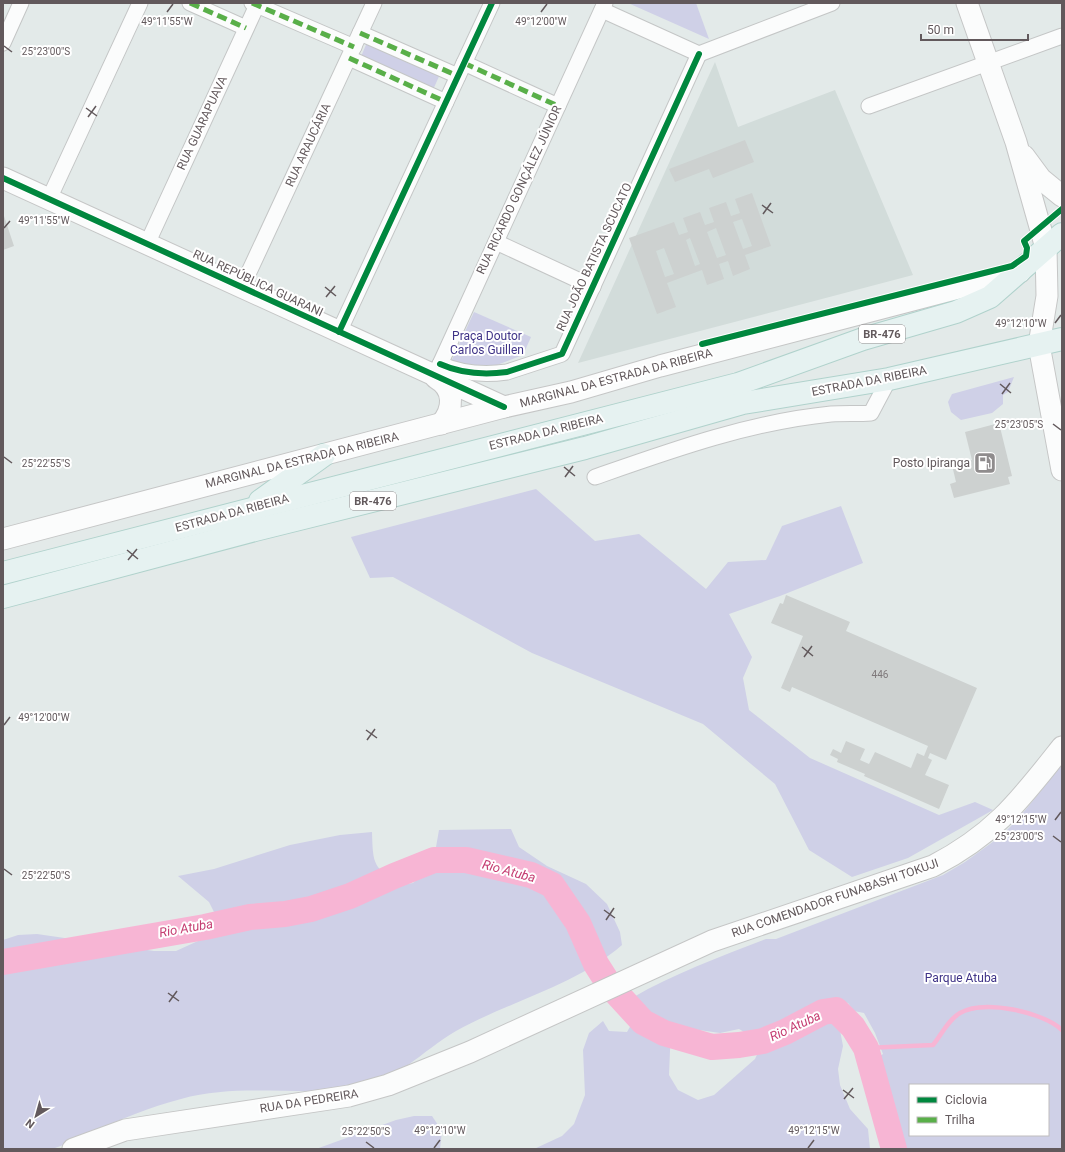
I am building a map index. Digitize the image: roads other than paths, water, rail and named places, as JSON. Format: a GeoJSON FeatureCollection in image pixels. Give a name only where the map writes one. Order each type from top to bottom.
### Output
{"type":"FeatureCollection","features":[{"type":"Feature","properties":{"kind":"main road"},"geometry":{"type":"LineString","coordinates":[[967,3],[1016,142],[1046,248],[1047,296],[1039,345],[1062,470]]}},
{"type":"Feature","properties":{"kind":"main road"},"geometry":{"type":"LineString","coordinates":[[1016,142],[1041,179],[1062,196]]}},
{"type":"Feature","properties":{"kind":"main road","name":"RUA REPÚBLICA GUARANI"},"geometry":{"type":"LineString","coordinates":[[3,178],[339,332],[437,370],[504,408]]}},
{"type":"Feature","properties":{"kind":"main road","name":"ESTRADA DA RIBEIRA"},"geometry":{"type":"LineString","coordinates":[[3,573],[250,508],[738,384],[863,340],[956,312],[990,296],[1020,272],[1062,234]]}},
{"type":"Feature","properties":{"kind":"main road","name":"MARGINAL DA ESTRADA DA RIBEIRA"},"geometry":{"type":"LineString","coordinates":[[3,539],[441,424],[571,392],[660,366],[1020,272]]}},
{"type":"Feature","properties":{"kind":"main road","name":"ESTRADA DA RIBEIRA"},"geometry":{"type":"LineString","coordinates":[[3,597],[255,530],[585,448],[743,403],[889,379],[1062,339]]}},
{"type":"Feature","properties":{"kind":"main road","name":"RUA REPÚBLICA GUARANI"},"geometry":{"type":"LineString","coordinates":[[437,370],[442,381],[448,388],[451,398],[451,408],[448,417],[441,424]]}},
{"type":"Feature","properties":{"kind":"main road"},"geometry":{"type":"LineString","coordinates":[[250,508],[324,455]]}},
{"type":"Feature","properties":{"kind":"main road","name":"RUA COMENDADOR FUNABASHI TOKUJI"},"geometry":{"type":"LineString","coordinates":[[580,1003],[641,972],[736,932],[910,874],[954,855],[975,841],[1007,814],[1062,746]]}},
{"type":"Feature","properties":{"kind":"main road","name":"RUA DA PEDREIRA"},"geometry":{"type":"LineString","coordinates":[[73,1149],[125,1130],[362,1093],[388,1085],[470,1052],[580,1003]]}},
{"type":"Feature","properties":{"kind":"street"},"geometry":{"type":"LineString","coordinates":[[3,43],[21,3]]}},
{"type":"Feature","properties":{"kind":"street"},"geometry":{"type":"LineString","coordinates":[[49,199],[140,3]]}},
{"type":"Feature","properties":{"kind":"street"},"geometry":{"type":"LineString","coordinates":[[190,3],[246,28]]}},
{"type":"Feature","properties":{"kind":"street","name":"RUA ARAUCÁRIA"},"geometry":{"type":"LineString","coordinates":[[242,287],[374,3]]}},
{"type":"Feature","properties":{"kind":"street"},"geometry":{"type":"LineString","coordinates":[[339,332],[492,3]]}},
{"type":"Feature","properties":{"kind":"street"},"geometry":{"type":"LineString","coordinates":[[603,6],[699,54],[832,3]]}},
{"type":"Feature","properties":{"kind":"street"},"geometry":{"type":"LineString","coordinates":[[256,4],[446,102]]}},
{"type":"Feature","properties":{"kind":"street","name":"RUA GUARAPUAVA"},"geometry":{"type":"LineString","coordinates":[[147,244],[256,4]]}},
{"type":"Feature","properties":{"kind":"street","name":"RUA RICARDO GONÇÁLEZ JÚNIOR"},"geometry":{"type":"LineString","coordinates":[[437,370],[603,6]]}},
{"type":"Feature","properties":{"kind":"street"},"geometry":{"type":"LineString","coordinates":[[360,33],[558,106]]}},
{"type":"Feature","properties":{"kind":"street"},"geometry":{"type":"LineString","coordinates":[[869,106],[1062,36]]}},
{"type":"Feature","properties":{"kind":"street","name":"RUA JOÃO BATISTA SCUCATO"},"geometry":{"type":"LineString","coordinates":[[437,370],[498,374],[562,354],[699,54]]}},
{"type":"Feature","properties":{"kind":"street"},"geometry":{"type":"LineString","coordinates":[[496,242],[593,286]]}},
{"type":"Feature","properties":{"kind":"street"},"geometry":{"type":"LineString","coordinates":[[595,477],[699,442],[767,425],[815,416],[871,414],[889,379]]}},
{"type":"Feature","properties":{"kind":"waterway","name":"Rio Atuba"},"geometry":{"type":"LineString","coordinates":[[3,962],[205,927],[250,917],[285,914],[311,909],[350,896],[434,860],[466,860],[531,875],[552,885],[578,923],[596,964],[610,986],[643,1022],[664,1033],[712,1047],[739,1045],[763,1041],[785,1032],[823,1012],[836,1010],[853,1027],[866,1048],[894,1149]]}},
{"type":"Feature","properties":{"kind":"waterway"},"geometry":{"type":"LineString","coordinates":[[866,1048],[933,1045],[956,1016],[970,1009],[983,1007],[998,1007],[1028,1013],[1041,1018],[1062,1030]]}},
{"type":"Feature","properties":{"kind":"place","name":"Posto Ipiranga"},"geometry":{"type":"Point","coordinates":[985,463]}},
{"type":"Feature","properties":{"kind":"park label","name":"Praça Doutor Carlos Guillen"},"geometry":{"type":"Point","coordinates":[487,343]}},
{"type":"Feature","properties":{"kind":"park label","name":"Parque Atuba"},"geometry":{"type":"Point","coordinates":[961,978]}}]}
